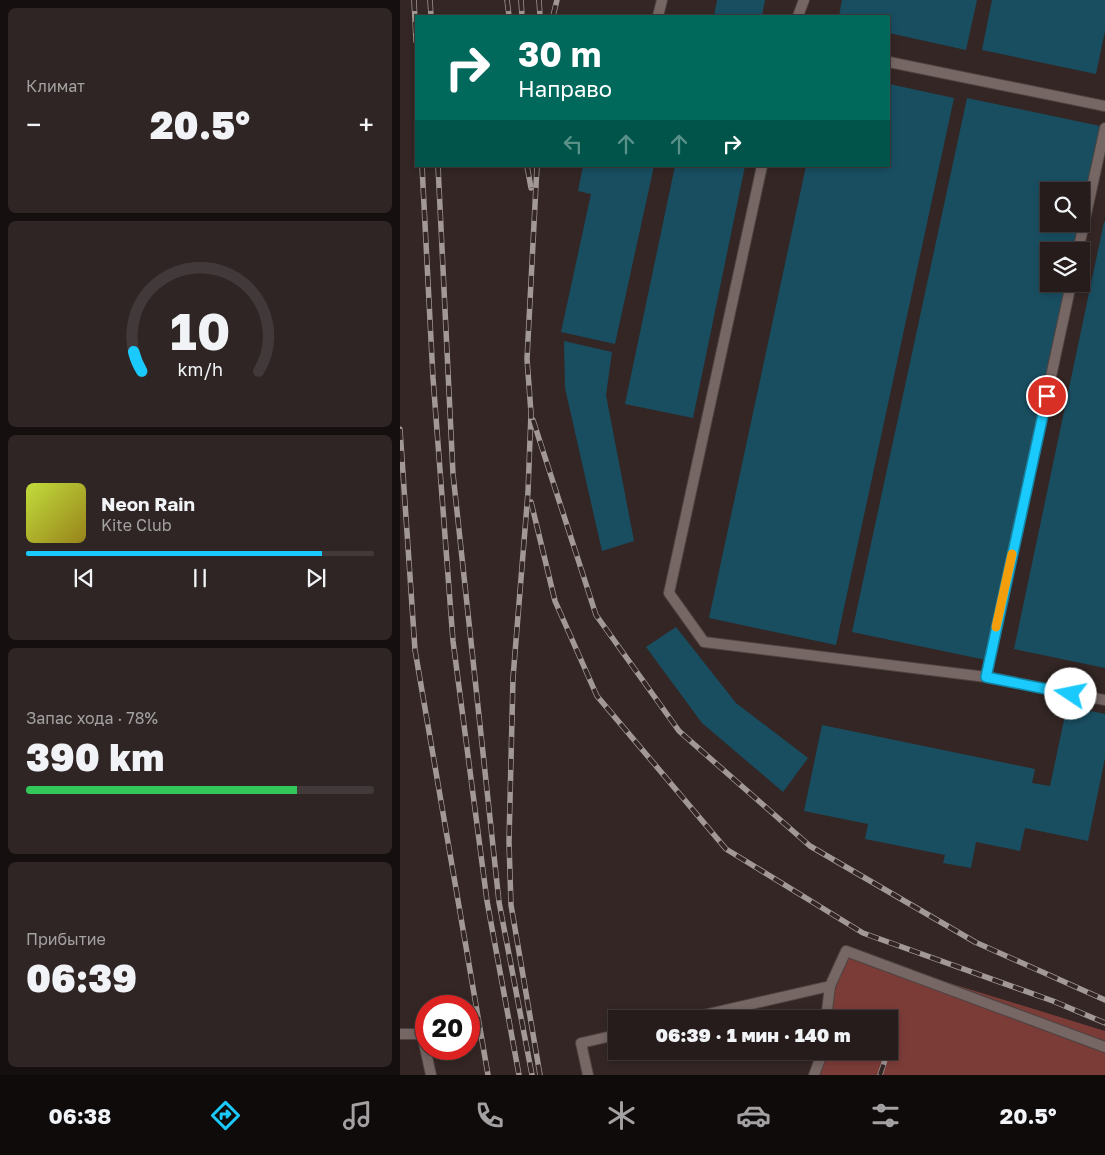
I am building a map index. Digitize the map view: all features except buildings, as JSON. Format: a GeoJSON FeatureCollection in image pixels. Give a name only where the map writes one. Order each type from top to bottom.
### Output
{"type":"FeatureCollection","features":[{"type":"Feature","properties":{"kind":"lane"},"geometry":{"type":"LineString","coordinates":[[658,15],[662,0]]}},
{"type":"Feature","properties":{"kind":"lane"},"geometry":{"type":"LineString","coordinates":[[798,15],[804,0]]}},
{"type":"Feature","properties":{"kind":"lane"},"geometry":{"type":"LineString","coordinates":[[890,62],[1105,106]]}},
{"type":"Feature","properties":{"kind":"lane"},"geometry":{"type":"LineString","coordinates":[[1080,242],[1105,128]]}},
{"type":"Feature","properties":{"kind":"lane"},"geometry":{"type":"LineString","coordinates":[[762,167],[668,594],[704,642],[986,677],[1105,700]]}},
{"type":"Feature","properties":{"kind":"lane"},"geometry":{"type":"LineString","coordinates":[[986,677],[1069,292]]}},
{"type":"Feature","properties":{"kind":"lane"},"geometry":{"type":"LineString","coordinates":[[827,1010],[830,986],[846,951],[1105,1047]]}},
{"type":"Feature","properties":{"kind":"lane"},"geometry":{"type":"LineString","coordinates":[[725,1010],[830,986]]}},
{"type":"Feature","properties":{"kind":"lane"},"geometry":{"type":"LineString","coordinates":[[400,1034],[422,1034],[431,1075]]}},
{"type":"Feature","properties":{"kind":"lane"},"geometry":{"type":"LineString","coordinates":[[588,1075],[582,1043],[608,1037]]}},
{"type":"Feature","properties":{"kind":"lane"},"geometry":{"type":"LineString","coordinates":[[814,1075],[820,1060]]}},
{"type":"Feature","properties":{"kind":"shaded area"},"geometry":{"type":"Polygon","coordinates":[[[846,951],[1105,1031],[1105,1075],[809,1075],[813,1060],[898,1060],[898,1010],[829,1010],[846,951]]]}},
{"type":"Feature","properties":{"kind":"railway"},"geometry":{"type":"LineString","coordinates":[[414,0],[415,20]]}},
{"type":"Feature","properties":{"kind":"railway"},"geometry":{"type":"LineString","coordinates":[[430,0],[431,15]]}},
{"type":"Feature","properties":{"kind":"railway"},"geometry":{"type":"LineString","coordinates":[[507,0],[509,15]]}},
{"type":"Feature","properties":{"kind":"railway"},"geometry":{"type":"LineString","coordinates":[[521,0],[522,15]]}},
{"type":"Feature","properties":{"kind":"railway"},"geometry":{"type":"LineString","coordinates":[[539,0],[540,15]]}},
{"type":"Feature","properties":{"kind":"railway"},"geometry":{"type":"LineString","coordinates":[[553,15],[557,0]]}},
{"type":"Feature","properties":{"kind":"railway"},"geometry":{"type":"LineString","coordinates":[[422,167],[433,378],[453,641],[487,901],[519,1075]]}},
{"type":"Feature","properties":{"kind":"railway"},"geometry":{"type":"LineString","coordinates":[[438,167],[453,474],[499,902],[532,1075]]}},
{"type":"Feature","properties":{"kind":"railway"},"geometry":{"type":"LineString","coordinates":[[527,167],[531,188]]}},
{"type":"Feature","properties":{"kind":"railway"},"geometry":{"type":"LineString","coordinates":[[537,167],[527,359],[531,413],[528,492],[513,678],[509,842],[511,905],[540,1075]]}},
{"type":"Feature","properties":{"kind":"railway"},"geometry":{"type":"LineString","coordinates":[[533,420],[596,615],[679,731],[810,846],[975,942],[1105,1000]]}},
{"type":"Feature","properties":{"kind":"railway"},"geometry":{"type":"LineString","coordinates":[[400,429],[415,650],[488,1075]]}},
{"type":"Feature","properties":{"kind":"railway"},"geometry":{"type":"LineString","coordinates":[[531,502],[555,601],[597,696],[726,849],[863,933],[1053,1001],[1105,1023]]}},
{"type":"Feature","properties":{"kind":"railway"},"geometry":{"type":"LineString","coordinates":[[880,1075],[885,1060]]}},
{"type":"Feature","properties":{"kind":"slow traffic"},"geometry":{"type":"LineString","coordinates":[[996,627],[1012,554]]}},
{"type":"Feature","properties":{"kind":"route"},"geometry":{"type":"LineString","coordinates":[[1047,396],[986,677],[1071,694]]}}]}
